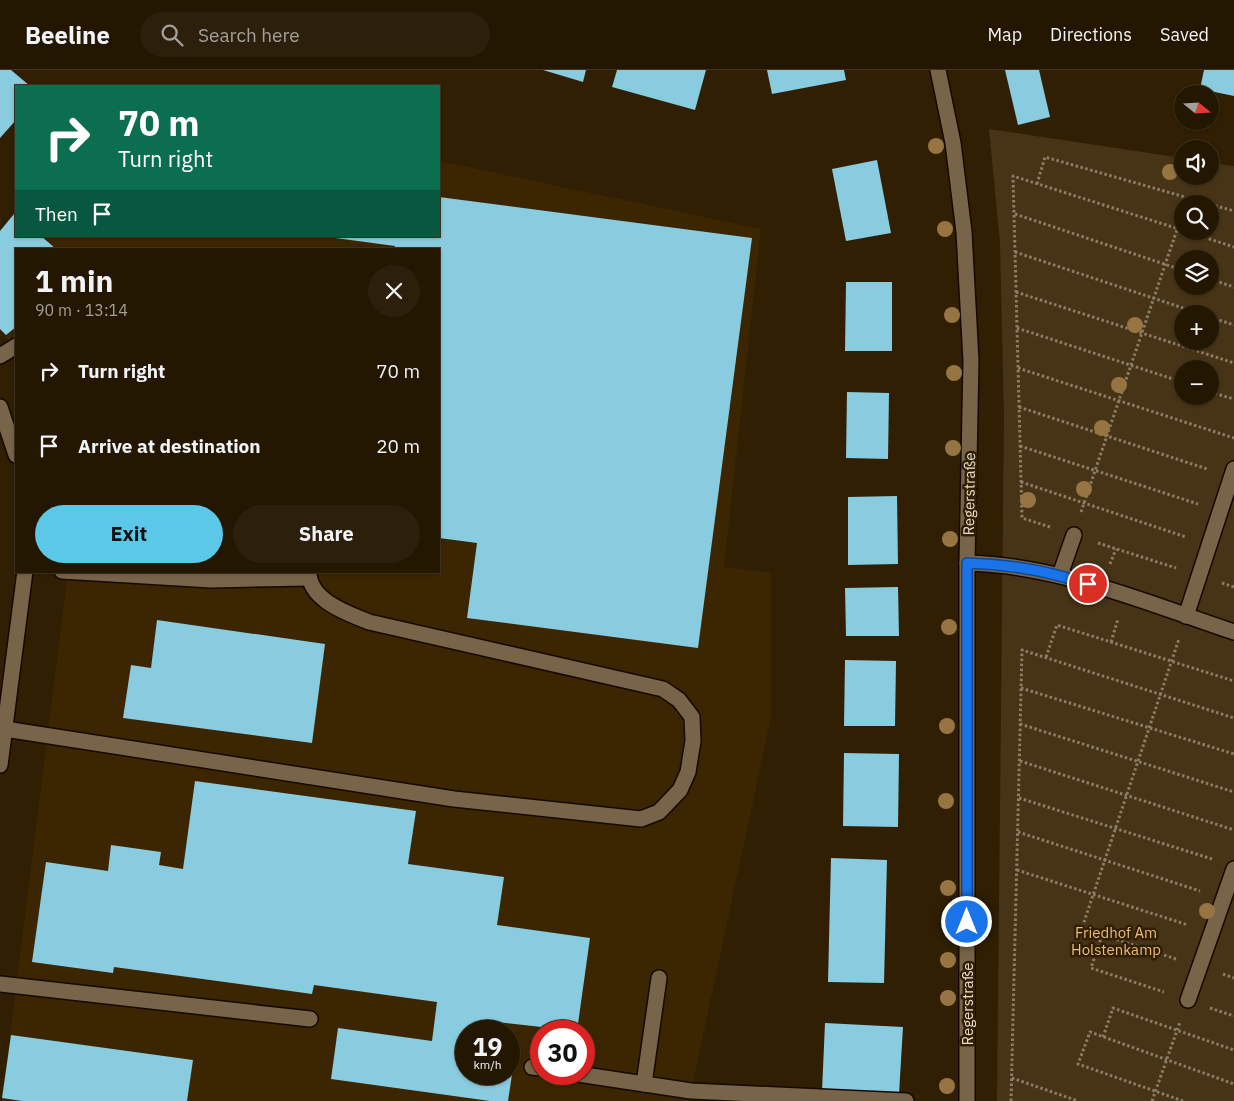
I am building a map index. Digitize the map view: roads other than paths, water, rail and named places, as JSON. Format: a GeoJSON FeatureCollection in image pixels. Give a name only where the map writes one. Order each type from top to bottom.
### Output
{"type":"FeatureCollection","features":[{"type":"Feature","properties":{"kind":"street","name":"Regerstraße"},"geometry":{"type":"LineString","coordinates":[[938,70],[953,143],[964,232],[971,361],[967,563],[967,1101]]}},
{"type":"Feature","properties":{"kind":"street"},"geometry":{"type":"LineString","coordinates":[[0,356],[15,347]]}},
{"type":"Feature","properties":{"kind":"street"},"geometry":{"type":"LineString","coordinates":[[0,407],[15,453]]}},
{"type":"Feature","properties":{"kind":"street"},"geometry":{"type":"LineString","coordinates":[[1186,616],[1233,473]]}},
{"type":"Feature","properties":{"kind":"street"},"geometry":{"type":"LineString","coordinates":[[1060,574],[1074,535]]}},
{"type":"Feature","properties":{"kind":"street"},"geometry":{"type":"LineString","coordinates":[[967,563],[1001,563],[1060,574],[1234,632]]}},
{"type":"Feature","properties":{"kind":"street"},"geometry":{"type":"LineString","coordinates":[[0,765],[25,573]]}},
{"type":"Feature","properties":{"kind":"street"},"geometry":{"type":"LineString","coordinates":[[5,728],[454,798],[641,819],[659,812],[680,790],[688,772],[693,741],[692,717],[679,700],[663,689],[369,622],[350,614],[324,599],[313,590],[309,575],[212,580],[95,573]]}},
{"type":"Feature","properties":{"kind":"street"},"geometry":{"type":"LineString","coordinates":[[1188,1000],[1234,869]]}},
{"type":"Feature","properties":{"kind":"street"},"geometry":{"type":"LineString","coordinates":[[644,1084],[659,978]]}},
{"type":"Feature","properties":{"kind":"street"},"geometry":{"type":"LineString","coordinates":[[0,984],[310,1019]]}},
{"type":"Feature","properties":{"kind":"street"},"geometry":{"type":"LineString","coordinates":[[595,1077],[691,1091],[906,1101]]}},
{"type":"Feature","properties":{"kind":"park label","name":"Friedhof Am Holstenkamp"},"geometry":{"type":"Point","coordinates":[1116,940]}}]}
